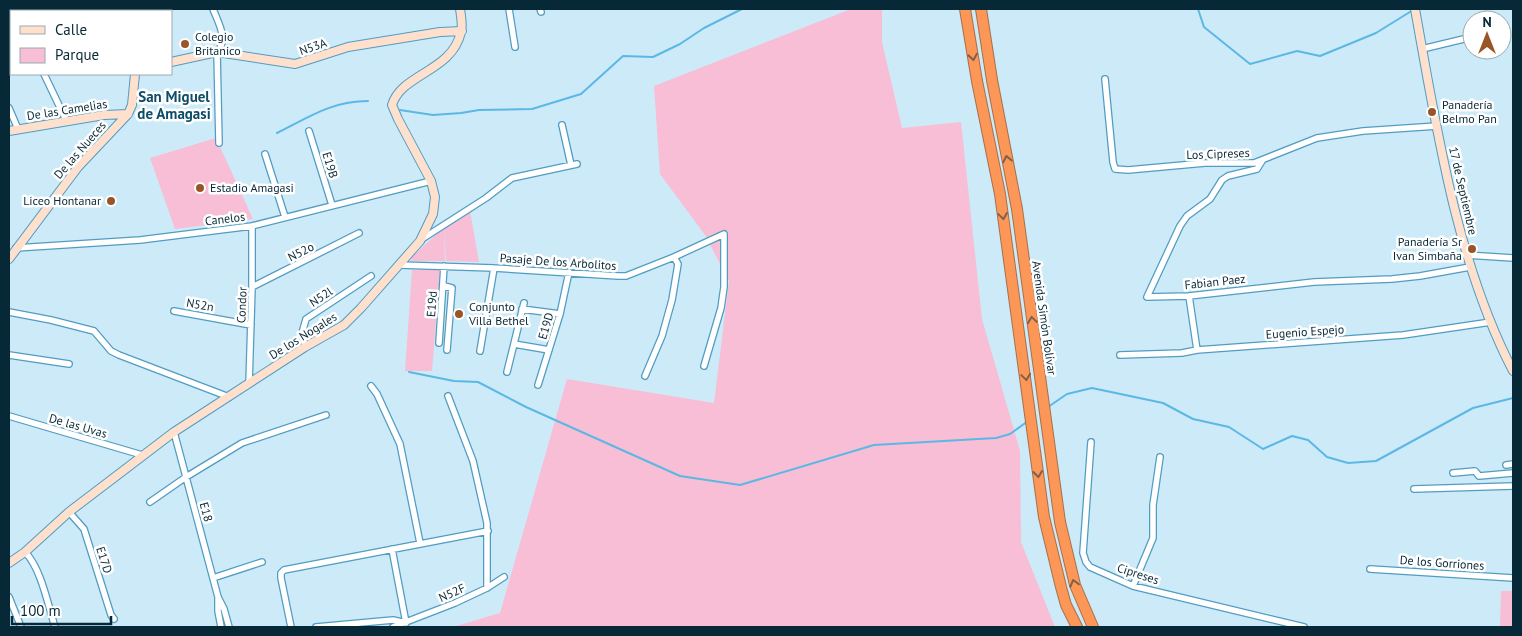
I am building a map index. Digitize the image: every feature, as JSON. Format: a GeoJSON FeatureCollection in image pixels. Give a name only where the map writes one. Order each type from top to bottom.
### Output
{"type":"FeatureCollection","features":[{"type":"Feature","properties":{"kind":"highway"},"geometry":{"type":"LineString","coordinates":[[965,9],[1000,194],[1044,517],[1066,605],[1077,627]]}},
{"type":"Feature","properties":{"kind":"highway","name":"Avenida Simón Bolívar"},"geometry":{"type":"LineString","coordinates":[[981,9],[992,80],[1017,209],[1060,522],[1075,585],[1093,627]]}},
{"type":"Feature","properties":{"kind":"street"},"geometry":{"type":"LineString","coordinates":[[213,9],[223,44],[217,52],[219,143]]}},
{"type":"Feature","properties":{"kind":"street"},"geometry":{"type":"LineString","coordinates":[[460,9],[462,31]]}},
{"type":"Feature","properties":{"kind":"street"},"geometry":{"type":"LineString","coordinates":[[509,9],[515,47]]}},
{"type":"Feature","properties":{"kind":"street","name":"17 de Septiembre"},"geometry":{"type":"LineString","coordinates":[[1415,9],[1437,126],[1466,254],[1491,322],[1513,371]]}},
{"type":"Feature","properties":{"kind":"street","name":"N53A"},"geometry":{"type":"LineString","coordinates":[[172,62],[217,52],[295,64],[304,63],[348,47],[432,33],[462,31]]}},
{"type":"Feature","properties":{"kind":"street","name":"De los Nogales"},"geometry":{"type":"LineString","coordinates":[[9,563],[69,512],[174,432],[305,347],[344,325],[420,241],[433,214],[435,197],[431,181],[392,105],[395,96],[403,88],[444,61],[454,48],[462,31]]}},
{"type":"Feature","properties":{"kind":"street"},"geometry":{"type":"LineString","coordinates":[[1422,48],[1462,39]]}},
{"type":"Feature","properties":{"kind":"street"},"geometry":{"type":"LineString","coordinates":[[44,75],[66,120]]}},
{"type":"Feature","properties":{"kind":"street"},"geometry":{"type":"LineString","coordinates":[[128,114],[132,104],[135,75]]}},
{"type":"Feature","properties":{"kind":"street","name":"Los Cipreses"},"geometry":{"type":"LineString","coordinates":[[1105,79],[1115,169],[1128,170],[1205,163],[1254,163],[1317,138],[1363,131],[1437,126]]}},
{"type":"Feature","properties":{"kind":"street"},"geometry":{"type":"LineString","coordinates":[[9,108],[18,129]]}},
{"type":"Feature","properties":{"kind":"street","name":"De las Camelias"},"geometry":{"type":"LineString","coordinates":[[9,131],[66,120],[128,114]]}},
{"type":"Feature","properties":{"kind":"street","name":"De las Nueces"},"geometry":{"type":"LineString","coordinates":[[9,259],[78,167],[128,114]]}},
{"type":"Feature","properties":{"kind":"street"},"geometry":{"type":"LineString","coordinates":[[420,241],[486,198],[512,178],[574,164],[562,125]]}},
{"type":"Feature","properties":{"kind":"street","name":"E19B"},"geometry":{"type":"LineString","coordinates":[[309,131],[332,206]]}},
{"type":"Feature","properties":{"kind":"street"},"geometry":{"type":"LineString","coordinates":[[265,154],[284,218]]}},
{"type":"Feature","properties":{"kind":"street","name":"Fabian Paez"},"geometry":{"type":"LineString","coordinates":[[1262,161],[1257,168],[1228,176],[1222,180],[1210,199],[1187,216],[1180,226],[1147,297],[1189,296],[1314,282],[1420,276],[1470,267]]}},
{"type":"Feature","properties":{"kind":"street","name":"Canelos"},"geometry":{"type":"LineString","coordinates":[[16,248],[140,240],[252,226],[431,181]]}},
{"type":"Feature","properties":{"kind":"street","name":"Condor"},"geometry":{"type":"LineString","coordinates":[[249,384],[252,226]]}},
{"type":"Feature","properties":{"kind":"street","name":"N52o"},"geometry":{"type":"LineString","coordinates":[[252,287],[359,234]]}},
{"type":"Feature","properties":{"kind":"street","name":"Pasaje De los Arbolitos"},"geometry":{"type":"LineString","coordinates":[[399,265],[494,268],[626,276],[724,234],[724,287],[721,308],[704,366]]}},
{"type":"Feature","properties":{"kind":"street"},"geometry":{"type":"LineString","coordinates":[[1466,254],[1513,258]]}},
{"type":"Feature","properties":{"kind":"street"},"geometry":{"type":"LineString","coordinates":[[645,376],[662,336],[672,300],[678,264],[674,257]]}},
{"type":"Feature","properties":{"kind":"street","name":"E19d"},"geometry":{"type":"LineString","coordinates":[[440,343],[444,266]]}},
{"type":"Feature","properties":{"kind":"street"},"geometry":{"type":"LineString","coordinates":[[480,351],[494,268]]}},
{"type":"Feature","properties":{"kind":"street","name":"E19D"},"geometry":{"type":"LineString","coordinates":[[538,385],[560,314],[569,272]]}},
{"type":"Feature","properties":{"kind":"street","name":"N52l"},"geometry":{"type":"LineString","coordinates":[[305,347],[302,333],[306,319],[371,276]]}},
{"type":"Feature","properties":{"kind":"street"},"geometry":{"type":"LineString","coordinates":[[444,286],[452,288],[447,350]]}},
{"type":"Feature","properties":{"kind":"street"},"geometry":{"type":"LineString","coordinates":[[1189,296],[1197,350]]}},
{"type":"Feature","properties":{"kind":"street"},"geometry":{"type":"LineString","coordinates":[[507,372],[523,306],[560,314]]}},
{"type":"Feature","properties":{"kind":"street","name":"N52n"},"geometry":{"type":"LineString","coordinates":[[174,311],[251,325]]}},
{"type":"Feature","properties":{"kind":"street"},"geometry":{"type":"LineString","coordinates":[[9,312],[94,331],[111,351],[119,355],[229,397]]}},
{"type":"Feature","properties":{"kind":"street","name":"Eugenio Espejo"},"geometry":{"type":"LineString","coordinates":[[1120,355],[1182,353],[1197,350],[1403,335],[1491,322]]}},
{"type":"Feature","properties":{"kind":"street"},"geometry":{"type":"LineString","coordinates":[[514,344],[549,350]]}},
{"type":"Feature","properties":{"kind":"street"},"geometry":{"type":"LineString","coordinates":[[9,355],[69,364]]}},
{"type":"Feature","properties":{"kind":"street"},"geometry":{"type":"LineString","coordinates":[[371,386],[377,394],[400,444],[420,543]]}},
{"type":"Feature","properties":{"kind":"street"},"geometry":{"type":"LineString","coordinates":[[448,396],[473,461],[480,488],[488,531],[487,588]]}},
{"type":"Feature","properties":{"kind":"street"},"geometry":{"type":"LineString","coordinates":[[150,502],[186,477],[242,443],[326,415]]}},
{"type":"Feature","properties":{"kind":"street","name":"De las Uvas"},"geometry":{"type":"LineString","coordinates":[[9,416],[142,455]]}},
{"type":"Feature","properties":{"kind":"street","name":"E18"},"geometry":{"type":"LineString","coordinates":[[174,432],[218,597]]}},
{"type":"Feature","properties":{"kind":"street","name":"Cipreses"},"geometry":{"type":"LineString","coordinates":[[1091,442],[1084,558],[1090,567],[1133,586],[1304,627]]}},
{"type":"Feature","properties":{"kind":"street"},"geometry":{"type":"LineString","coordinates":[[1133,586],[1152,538],[1153,505],[1160,456]]}},
{"type":"Feature","properties":{"kind":"street"},"geometry":{"type":"LineString","coordinates":[[1506,465],[1513,464]]}},
{"type":"Feature","properties":{"kind":"street"},"geometry":{"type":"LineString","coordinates":[[1454,473],[1475,471],[1479,476],[1513,473]]}},
{"type":"Feature","properties":{"kind":"street"},"geometry":{"type":"LineString","coordinates":[[1414,489],[1513,486]]}},
{"type":"Feature","properties":{"kind":"street","name":"E17D"},"geometry":{"type":"LineString","coordinates":[[69,512],[84,529],[111,615],[114,618]]}},
{"type":"Feature","properties":{"kind":"street"},"geometry":{"type":"LineString","coordinates":[[291,627],[281,578],[281,573],[284,570],[488,531]]}},
{"type":"Feature","properties":{"kind":"street"},"geometry":{"type":"LineString","coordinates":[[392,549],[406,623]]}},
{"type":"Feature","properties":{"kind":"street"},"geometry":{"type":"LineString","coordinates":[[24,552],[32,561],[38,574],[55,627]]}},
{"type":"Feature","properties":{"kind":"street"},"geometry":{"type":"LineString","coordinates":[[213,578],[262,562]]}},
{"type":"Feature","properties":{"kind":"street","name":"De los Gorriones"},"geometry":{"type":"LineString","coordinates":[[1370,569],[1513,578]]}},
{"type":"Feature","properties":{"kind":"street","name":"N52F"},"geometry":{"type":"LineString","coordinates":[[393,627],[487,588],[504,577]]}},
{"type":"Feature","properties":{"kind":"street"},"geometry":{"type":"LineString","coordinates":[[9,597],[21,627]]}},
{"type":"Feature","properties":{"kind":"street"},"geometry":{"type":"LineString","coordinates":[[218,597],[220,627]]}},
{"type":"Feature","properties":{"kind":"street"},"geometry":{"type":"LineString","coordinates":[[218,597],[229,627]]}},
{"type":"Feature","properties":{"kind":"street","name":"N52F"},"geometry":{"type":"LineString","coordinates":[[316,627],[393,620],[406,623]]}},
{"type":"Feature","properties":{"kind":"green space"},"geometry":{"type":"Polygon","coordinates":[[[851,9],[882,9],[882,42],[902,128],[961,122],[982,319],[1020,451],[1021,542],[1055,627],[453,627],[500,613],[567,379],[714,403],[729,281],[705,235],[660,174],[654,86],[851,9]]]}},
{"type":"Feature","properties":{"kind":"green space","name":"Estadio Amagasi"},"geometry":{"type":"Polygon","coordinates":[[[216,138],[253,219],[175,229],[150,158],[216,138]]]}},
{"type":"Feature","properties":{"kind":"green space"},"geometry":{"type":"Polygon","coordinates":[[[470,211],[479,262],[446,261],[444,227],[470,211]]]}},
{"type":"Feature","properties":{"kind":"green space"},"geometry":{"type":"Polygon","coordinates":[[[444,227],[445,261],[412,261],[411,258],[444,227]]]}},
{"type":"Feature","properties":{"kind":"green space"},"geometry":{"type":"Polygon","coordinates":[[[412,270],[440,270],[432,371],[405,371],[412,270]]]}},
{"type":"Feature","properties":{"kind":"green space"},"geometry":{"type":"Polygon","coordinates":[[[1501,591],[1513,591],[1513,627],[1500,627],[1501,591]]]}},
{"type":"Feature","properties":{"kind":"waterway"},"geometry":{"type":"LineString","coordinates":[[400,110],[433,115],[479,110],[532,109],[581,94],[623,56],[653,57],[742,9]]}},
{"type":"Feature","properties":{"kind":"waterway"},"geometry":{"type":"LineString","coordinates":[[1198,9],[1204,27],[1250,64],[1297,51],[1320,56],[1376,33],[1413,10]]}},
{"type":"Feature","properties":{"kind":"waterway"},"geometry":{"type":"LineString","coordinates":[[277,133],[332,107],[368,101]]}},
{"type":"Feature","properties":{"kind":"waterway"},"geometry":{"type":"LineString","coordinates":[[409,372],[454,381],[478,382],[526,407],[680,476],[740,485],[874,445],[996,438],[1010,434],[1028,421]]}},
{"type":"Feature","properties":{"kind":"waterway"},"geometry":{"type":"LineString","coordinates":[[1048,407],[1067,394],[1092,388],[1163,403],[1193,419],[1229,427],[1263,449],[1292,436],[1308,440],[1327,457],[1348,463],[1376,461],[1473,408],[1513,398]]}},
{"type":"Feature","properties":{"kind":"place","name":"Colegio Britanico"},"geometry":{"type":"Point","coordinates":[185,44]}},
{"type":"Feature","properties":{"kind":"place","name":"Panadería Belmo Pan"},"geometry":{"type":"Point","coordinates":[1432,112]}},
{"type":"Feature","properties":{"kind":"place","name":"Estadio Amagasi"},"geometry":{"type":"Point","coordinates":[200,188]}},
{"type":"Feature","properties":{"kind":"place","name":"Liceo Hontanar"},"geometry":{"type":"Point","coordinates":[111,201]}},
{"type":"Feature","properties":{"kind":"place","name":"Panadería Sr Ivan Simbaña"},"geometry":{"type":"Point","coordinates":[1472,249]}},
{"type":"Feature","properties":{"kind":"place","name":"Conjunto Villa Bethel"},"geometry":{"type":"Point","coordinates":[459,314]}},
{"type":"Feature","properties":{"kind":"district","name":"San Miguel de Amagasi"},"geometry":{"type":"Point","coordinates":[174,106]}}]}
